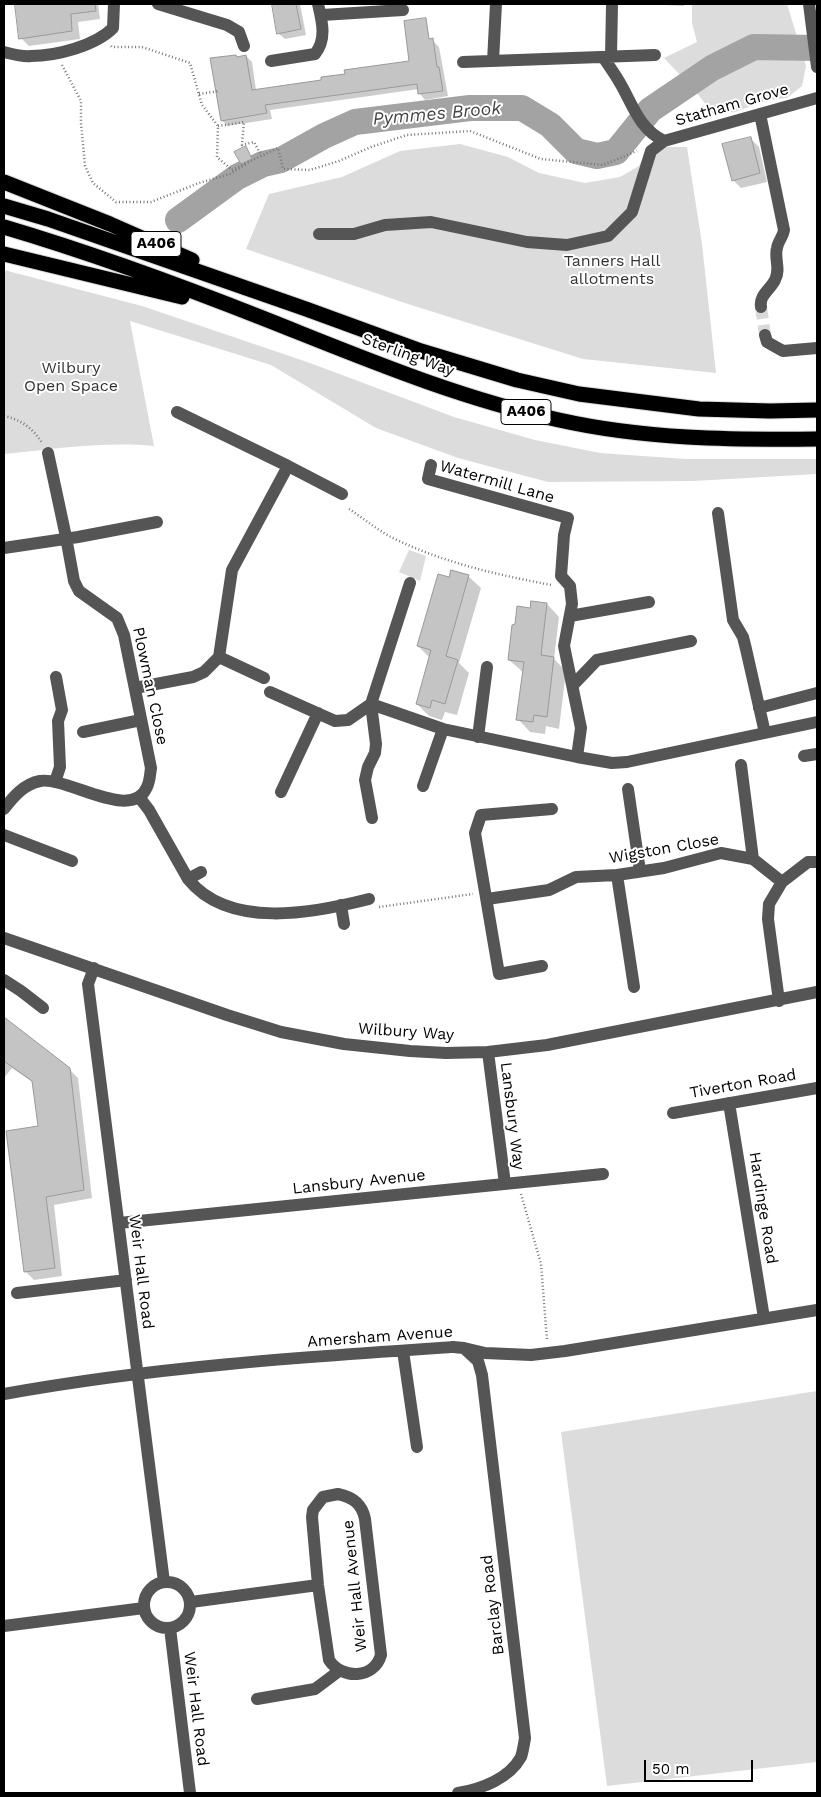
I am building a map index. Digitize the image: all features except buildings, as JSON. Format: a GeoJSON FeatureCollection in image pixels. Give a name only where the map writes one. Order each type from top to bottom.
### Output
{"type":"FeatureCollection","features":[{"type":"Feature","properties":{"kind":"highway","name":"A406"},"geometry":{"type":"LineString","coordinates":[[4,182],[110,224],[306,309]]}},
{"type":"Feature","properties":{"kind":"highway","name":"Sterling Way"},"geometry":{"type":"LineString","coordinates":[[4,206],[48,219],[430,354],[517,380],[579,394],[700,409],[817,410]]}},
{"type":"Feature","properties":{"kind":"highway","name":"Sterling Way"},"geometry":{"type":"LineString","coordinates":[[4,227],[249,313],[383,366],[496,404],[597,428],[691,438],[751,440],[817,439]]}},
{"type":"Feature","properties":{"kind":"highway"},"geometry":{"type":"LineString","coordinates":[[4,254],[249,313]]}},
{"type":"Feature","properties":{"kind":"street"},"geometry":{"type":"LineString","coordinates":[[4,52],[30,57],[71,51],[107,34],[113,28],[114,4]]}},
{"type":"Feature","properties":{"kind":"street"},"geometry":{"type":"LineString","coordinates":[[158,4],[240,32],[244,46]]}},
{"type":"Feature","properties":{"kind":"street"},"geometry":{"type":"LineString","coordinates":[[493,61],[496,4]]}},
{"type":"Feature","properties":{"kind":"street"},"geometry":{"type":"LineString","coordinates":[[319,234],[354,234],[385,225],[431,222],[527,242],[567,245],[608,236],[632,212],[651,151],[660,139],[643,124],[632,108],[607,57],[612,4]]}},
{"type":"Feature","properties":{"kind":"street"},"geometry":{"type":"LineString","coordinates":[[808,4],[817,63]]}},
{"type":"Feature","properties":{"kind":"street"},"geometry":{"type":"LineString","coordinates":[[270,61],[315,54],[321,47],[323,31],[320,9],[403,10]]}},
{"type":"Feature","properties":{"kind":"street"},"geometry":{"type":"LineString","coordinates":[[464,62],[655,55]]}},
{"type":"Feature","properties":{"kind":"street","name":"Statham Grove"},"geometry":{"type":"LineString","coordinates":[[660,139],[817,98]]}},
{"type":"Feature","properties":{"kind":"street"},"geometry":{"type":"LineString","coordinates":[[760,114],[784,230],[776,249],[778,272],[775,280],[766,290],[761,308]]}},
{"type":"Feature","properties":{"kind":"street"},"geometry":{"type":"LineString","coordinates":[[765,335],[767,342],[783,351],[817,348]]}},
{"type":"Feature","properties":{"kind":"street"},"geometry":{"type":"LineString","coordinates":[[177,412],[342,494]]}},
{"type":"Feature","properties":{"kind":"street","name":"Plowman Close"},"geometry":{"type":"LineString","coordinates":[[46,451],[72,572],[79,591],[117,618],[124,635],[151,768],[148,786],[139,797]]}},
{"type":"Feature","properties":{"kind":"street","name":"Watermill Lane"},"geometry":{"type":"LineString","coordinates":[[431,465],[428,479],[568,518],[564,536],[561,576],[570,586],[572,604],[564,646],[581,728],[577,756]]}},
{"type":"Feature","properties":{"kind":"street"},"geometry":{"type":"LineString","coordinates":[[135,688],[193,677],[204,672],[220,657],[232,570],[288,466]]}},
{"type":"Feature","properties":{"kind":"street"},"geometry":{"type":"LineString","coordinates":[[718,513],[733,620],[744,643],[765,733]]}},
{"type":"Feature","properties":{"kind":"street"},"geometry":{"type":"LineString","coordinates":[[4,548],[78,537],[156,522]]}},
{"type":"Feature","properties":{"kind":"street"},"geometry":{"type":"LineString","coordinates":[[372,818],[365,780],[368,767],[375,753],[376,744],[372,704],[410,583]]}},
{"type":"Feature","properties":{"kind":"street"},"geometry":{"type":"LineString","coordinates":[[570,616],[649,602]]}},
{"type":"Feature","properties":{"kind":"street"},"geometry":{"type":"LineString","coordinates":[[573,685],[597,660],[691,641]]}},
{"type":"Feature","properties":{"kind":"street"},"geometry":{"type":"LineString","coordinates":[[220,657],[264,678]]}},
{"type":"Feature","properties":{"kind":"street"},"geometry":{"type":"LineString","coordinates":[[478,737],[487,668]]}},
{"type":"Feature","properties":{"kind":"street"},"geometry":{"type":"LineString","coordinates":[[55,782],[60,767],[58,721],[62,710],[56,677]]}},
{"type":"Feature","properties":{"kind":"street"},"geometry":{"type":"LineString","coordinates":[[270,692],[335,721],[348,720],[372,704]]}},
{"type":"Feature","properties":{"kind":"street"},"geometry":{"type":"LineString","coordinates":[[759,708],[817,693]]}},
{"type":"Feature","properties":{"kind":"street"},"geometry":{"type":"LineString","coordinates":[[372,704],[443,729],[612,763],[627,762],[817,722]]}},
{"type":"Feature","properties":{"kind":"street"},"geometry":{"type":"LineString","coordinates":[[281,792],[318,713]]}},
{"type":"Feature","properties":{"kind":"street"},"geometry":{"type":"LineString","coordinates":[[83,732],[141,720]]}},
{"type":"Feature","properties":{"kind":"street"},"geometry":{"type":"LineString","coordinates":[[423,786],[443,729]]}},
{"type":"Feature","properties":{"kind":"street"},"geometry":{"type":"LineString","coordinates":[[804,756],[817,754]]}},
{"type":"Feature","properties":{"kind":"street"},"geometry":{"type":"LineString","coordinates":[[742,765],[753,859]]}},
{"type":"Feature","properties":{"kind":"street"},"geometry":{"type":"LineString","coordinates":[[4,809],[22,790],[32,784],[46,780],[121,802],[139,797],[149,810],[188,879],[194,887],[211,898],[252,913],[287,913],[365,900]]}},
{"type":"Feature","properties":{"kind":"street"},"geometry":{"type":"LineString","coordinates":[[628,789],[640,871]]}},
{"type":"Feature","properties":{"kind":"street"},"geometry":{"type":"LineString","coordinates":[[542,966],[499,974],[475,833],[481,815],[552,809]]}},
{"type":"Feature","properties":{"kind":"street"},"geometry":{"type":"LineString","coordinates":[[4,835],[72,861]]}},
{"type":"Feature","properties":{"kind":"street","name":"Wigston Close"},"geometry":{"type":"LineString","coordinates":[[486,896],[549,890],[576,877],[616,875],[664,868],[721,852],[753,859],[782,882]]}},
{"type":"Feature","properties":{"kind":"street"},"geometry":{"type":"LineString","coordinates":[[779,1001],[768,919],[769,904],[782,882],[808,862],[817,862]]}},
{"type":"Feature","properties":{"kind":"street"},"geometry":{"type":"LineString","coordinates":[[188,879],[201,872]]}},
{"type":"Feature","properties":{"kind":"street"},"geometry":{"type":"LineString","coordinates":[[616,875],[634,987]]}},
{"type":"Feature","properties":{"kind":"street"},"geometry":{"type":"LineString","coordinates":[[341,905],[344,924]]}},
{"type":"Feature","properties":{"kind":"street","name":"Wilbury Way"},"geometry":{"type":"LineString","coordinates":[[4,938],[226,1015],[281,1032],[344,1044],[410,1051],[446,1053],[488,1052],[547,1045],[779,1001],[817,992]]}},
{"type":"Feature","properties":{"kind":"street","name":"Weir Hall Road"},"geometry":{"type":"LineString","coordinates":[[94,968],[88,984],[164,1582]]}},
{"type":"Feature","properties":{"kind":"street"},"geometry":{"type":"LineString","coordinates":[[4,980],[44,1008]]}},
{"type":"Feature","properties":{"kind":"street","name":"Lansbury Way"},"geometry":{"type":"LineString","coordinates":[[488,1052],[511,1183]]}},
{"type":"Feature","properties":{"kind":"street","name":"Tiverton Road"},"geometry":{"type":"LineString","coordinates":[[673,1113],[817,1088]]}},
{"type":"Feature","properties":{"kind":"street","name":"Hardinge Road"},"geometry":{"type":"LineString","coordinates":[[729,1103],[764,1318]]}},
{"type":"Feature","properties":{"kind":"street","name":"Lansbury Avenue"},"geometry":{"type":"LineString","coordinates":[[119,1223],[603,1174]]}},
{"type":"Feature","properties":{"kind":"street"},"geometry":{"type":"LineString","coordinates":[[17,1293],[126,1280]]}},
{"type":"Feature","properties":{"kind":"street","name":"Amersham Avenue"},"geometry":{"type":"LineString","coordinates":[[4,1394],[137,1374],[257,1362],[403,1351],[464,1348],[485,1353],[530,1355],[817,1310]]}},
{"type":"Feature","properties":{"kind":"street","name":"Barclay Road"},"geometry":{"type":"LineString","coordinates":[[458,1793],[482,1787],[497,1780],[511,1770],[521,1756],[525,1738],[482,1375],[478,1361],[464,1348]]}},
{"type":"Feature","properties":{"kind":"street"},"geometry":{"type":"LineString","coordinates":[[403,1351],[416,1447]]}},
{"type":"Feature","properties":{"kind":"street"},"geometry":{"type":"LineString","coordinates":[[482,1375],[488,1361],[511,1353]]}},
{"type":"Feature","properties":{"kind":"street","name":"Weir Hall Avenue"},"geometry":{"type":"LineString","coordinates":[[338,1494],[346,1496],[355,1500],[366,1519],[381,1655],[375,1667],[363,1673],[347,1674],[334,1667],[329,1660],[318,1585],[312,1524],[313,1510],[324,1498],[338,1494]]}},
{"type":"Feature","properties":{"kind":"street"},"geometry":{"type":"LineString","coordinates":[[164,1582],[174,1582],[181,1585],[189,1596],[190,1602],[190,1612],[186,1618],[180,1624],[170,1628],[163,1628],[154,1624],[148,1618],[144,1608],[148,1592],[155,1585],[164,1582]]}},
{"type":"Feature","properties":{"kind":"street"},"geometry":{"type":"LineString","coordinates":[[190,1602],[318,1585]]}},
{"type":"Feature","properties":{"kind":"street"},"geometry":{"type":"LineString","coordinates":[[4,1626],[144,1608]]}},
{"type":"Feature","properties":{"kind":"street","name":"Weir Hall Road"},"geometry":{"type":"LineString","coordinates":[[170,1628],[190,1793]]}},
{"type":"Feature","properties":{"kind":"street"},"geometry":{"type":"LineString","coordinates":[[257,1699],[315,1689],[339,1670]]}},
{"type":"Feature","properties":{"kind":"path"},"geometry":{"type":"LineString","coordinates":[[107,34],[112,48],[142,47],[190,63],[202,105],[218,126],[217,157],[232,170],[278,148],[283,169],[310,170],[339,161],[371,147],[407,136],[470,131],[541,159],[602,165],[635,153],[647,140],[660,139]]}},
{"type":"Feature","properties":{"kind":"path"},"geometry":{"type":"LineString","coordinates":[[55,53],[81,101],[85,166],[93,183],[116,202],[151,202],[199,183],[230,174],[261,155]]}},
{"type":"Feature","properties":{"kind":"path"},"geometry":{"type":"LineString","coordinates":[[199,94],[219,91]]}},
{"type":"Feature","properties":{"kind":"path"},"geometry":{"type":"LineString","coordinates":[[218,126],[244,122],[242,146],[254,142],[261,155]]}},
{"type":"Feature","properties":{"kind":"path"},"geometry":{"type":"LineString","coordinates":[[4,416],[31,428],[46,451]]}},
{"type":"Feature","properties":{"kind":"path"},"geometry":{"type":"LineString","coordinates":[[349,509],[389,536],[430,554],[511,577],[570,586]]}},
{"type":"Feature","properties":{"kind":"path"},"geometry":{"type":"LineString","coordinates":[[365,900],[367,908],[486,896]]}},
{"type":"Feature","properties":{"kind":"path"},"geometry":{"type":"LineString","coordinates":[[511,1183],[541,1264],[548,1353]]}},
{"type":"Feature","properties":{"kind":"green space"},"geometry":{"type":"Polygon","coordinates":[[[692,4],[787,4],[806,66],[802,86],[787,98],[768,100],[735,112],[713,114],[697,93],[664,58],[697,42],[692,23],[692,4]]]}},
{"type":"Feature","properties":{"kind":"green space","name":"Tanners Hall allotments"},"geometry":{"type":"Polygon","coordinates":[[[460,144],[508,157],[539,173],[585,183],[620,177],[639,166],[649,147],[687,147],[702,244],[716,373],[583,359],[408,304],[246,249],[269,194],[342,177],[400,151],[460,144]]]}},
{"type":"Feature","properties":{"kind":"green space","name":"Wilbury Open Space"},"geometry":{"type":"Polygon","coordinates":[[[4,270],[142,306],[310,363],[454,417],[535,440],[600,453],[686,459],[817,459],[817,474],[694,481],[548,482],[458,458],[376,428],[271,365],[130,321],[154,446],[116,444],[4,454],[4,270]]]}},
{"type":"Feature","properties":{"kind":"green space"},"geometry":{"type":"Polygon","coordinates":[[[409,550],[426,556],[420,581],[399,572],[409,550]]]}},
{"type":"Feature","properties":{"kind":"green space"},"geometry":{"type":"Polygon","coordinates":[[[817,1391],[817,1762],[607,1786],[561,1432],[817,1391]]]}},
{"type":"Feature","properties":{"kind":"waterway","name":"Pymmes Brook"},"geometry":{"type":"LineString","coordinates":[[178,220],[237,177],[263,164],[281,160],[324,136],[355,122],[470,108],[522,108],[550,125],[576,151],[597,156],[616,152],[650,110],[712,68],[754,47],[817,48]]}},
{"type":"Feature","properties":{"kind":"tunnel"},"geometry":{"type":"LineString","coordinates":[[761,307],[765,335]]}}]}
